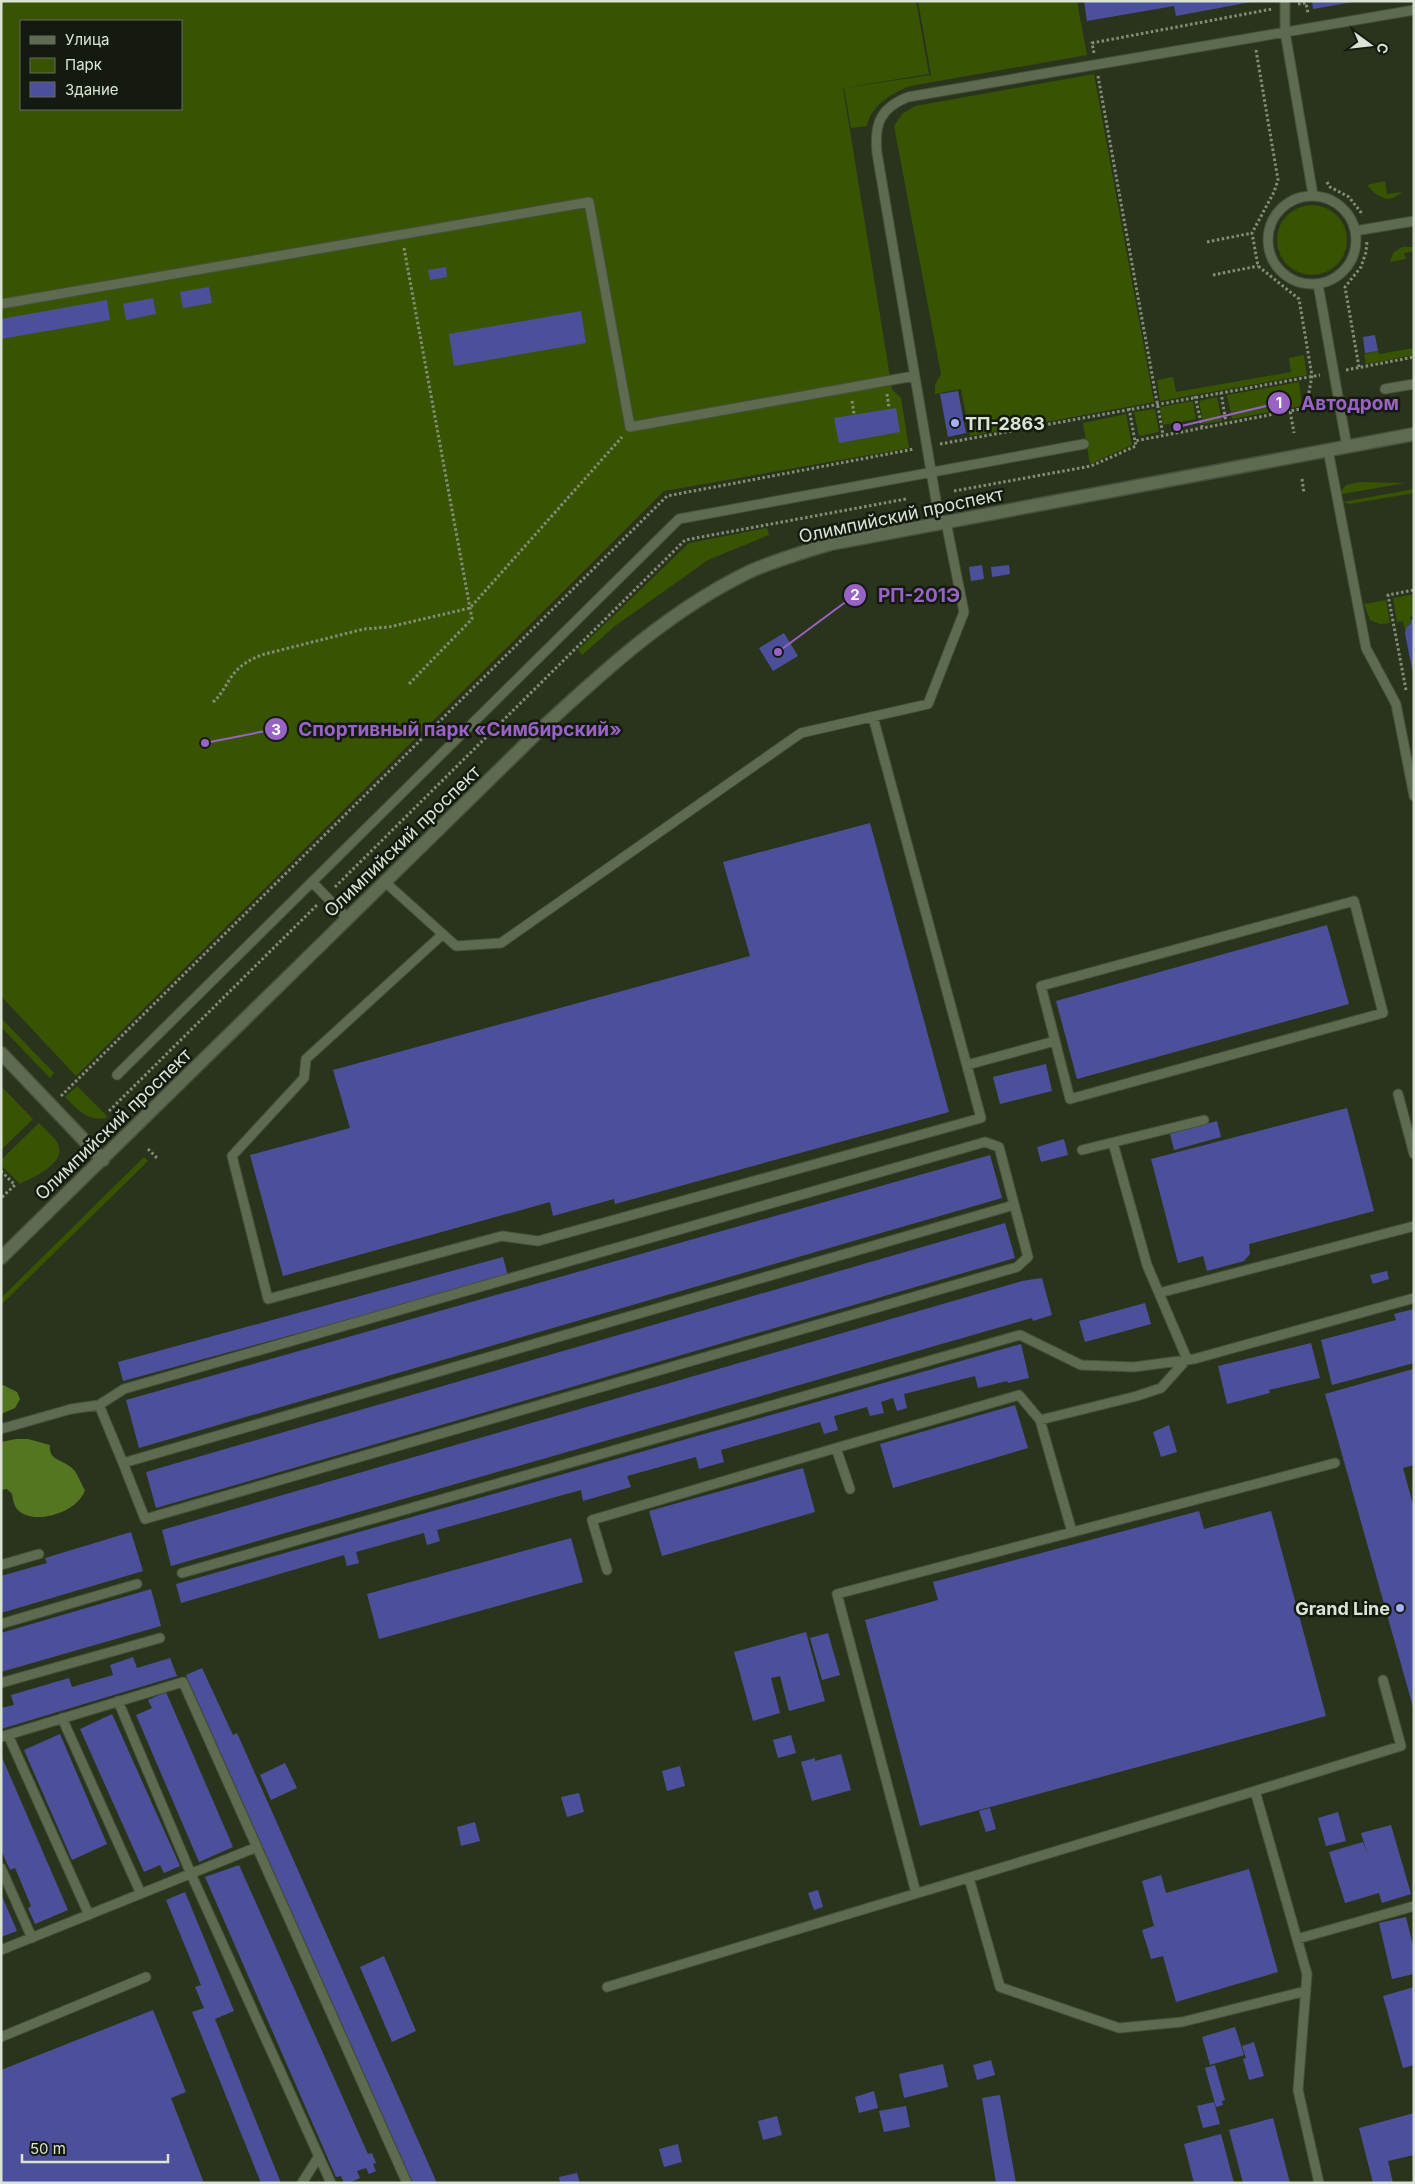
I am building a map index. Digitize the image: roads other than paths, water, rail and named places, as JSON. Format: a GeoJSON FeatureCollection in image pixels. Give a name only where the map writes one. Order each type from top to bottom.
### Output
{"type":"FeatureCollection","features":[{"type":"Feature","properties":{"kind":"street","name":"Олимпийский проспект"},"geometry":{"type":"LineString","coordinates":[[1,1258],[542,728],[606,668],[647,635],[712,592],[752,571],[795,554],[830,544],[1414,434]]}},
{"type":"Feature","properties":{"kind":"street"},"geometry":{"type":"LineString","coordinates":[[1,1053],[103,1160]]}},
{"type":"Feature","properties":{"kind":"lane"},"geometry":{"type":"LineString","coordinates":[[1286,4],[1285,32],[1314,195]]}},
{"type":"Feature","properties":{"kind":"lane"},"geometry":{"type":"LineString","coordinates":[[385,882],[456,946],[502,944],[801,733],[928,704],[964,612],[931,472],[877,153],[875,135],[884,111],[895,102],[908,97],[1414,10]]}},
{"type":"Feature","properties":{"kind":"lane"},"geometry":{"type":"LineString","coordinates":[[1314,195],[1330,199],[1341,206],[1349,216],[1355,231],[1355,250],[1348,265],[1332,279],[1318,284],[1303,284],[1289,278],[1278,269],[1270,256],[1267,241],[1269,226],[1276,213],[1283,205],[1303,196],[1314,195]]}},
{"type":"Feature","properties":{"kind":"lane"},"geometry":{"type":"LineString","coordinates":[[1,304],[589,202],[630,427],[914,376]]}},
{"type":"Feature","properties":{"kind":"lane"},"geometry":{"type":"LineString","coordinates":[[1355,231],[1414,221]]}},
{"type":"Feature","properties":{"kind":"lane"},"geometry":{"type":"LineString","coordinates":[[1318,284],[1348,447]]}},
{"type":"Feature","properties":{"kind":"lane"},"geometry":{"type":"LineString","coordinates":[[1385,389],[1414,384]]}},
{"type":"Feature","properties":{"kind":"lane"},"geometry":{"type":"LineString","coordinates":[[117,1075],[679,519],[1084,444]]}},
{"type":"Feature","properties":{"kind":"lane"},"geometry":{"type":"LineString","coordinates":[[1328,450],[1366,648],[1396,704],[1414,796]]}},
{"type":"Feature","properties":{"kind":"lane"},"geometry":{"type":"LineString","coordinates":[[443,934],[306,1059],[304,1078],[232,1156],[268,1299],[502,1236],[538,1241],[981,1118],[873,717]]}},
{"type":"Feature","properties":{"kind":"lane"},"geometry":{"type":"LineString","coordinates":[[312,882],[348,919]]}},
{"type":"Feature","properties":{"kind":"lane"},"geometry":{"type":"LineString","coordinates":[[1354,901],[1383,1013],[1070,1099],[1055,1041],[1041,986],[1354,901]]}},
{"type":"Feature","properties":{"kind":"lane"},"geometry":{"type":"LineString","coordinates":[[967,1065],[1055,1041]]}},
{"type":"Feature","properties":{"kind":"lane"},"geometry":{"type":"LineString","coordinates":[[1398,1094],[1414,1154]]}},
{"type":"Feature","properties":{"kind":"lane"},"geometry":{"type":"LineString","coordinates":[[1082,1150],[1204,1120]]}},
{"type":"Feature","properties":{"kind":"lane"},"geometry":{"type":"LineString","coordinates":[[1,1429],[70,1409],[99,1405],[124,1389],[985,1142],[999,1147],[1028,1257],[1017,1267],[146,1519],[99,1405]]}},
{"type":"Feature","properties":{"kind":"lane"},"geometry":{"type":"LineString","coordinates":[[1113,1143],[1147,1265],[1187,1359]]}},
{"type":"Feature","properties":{"kind":"lane"},"geometry":{"type":"LineString","coordinates":[[123,1463],[1014,1205]]}},
{"type":"Feature","properties":{"kind":"lane"},"geometry":{"type":"LineString","coordinates":[[1159,1293],[1414,1226]]}},
{"type":"Feature","properties":{"kind":"lane"},"geometry":{"type":"LineString","coordinates":[[182,1573],[1020,1335],[1080,1365],[1134,1367],[1187,1359],[1414,1298]]}},
{"type":"Feature","properties":{"kind":"lane"},"geometry":{"type":"LineString","coordinates":[[1040,1420],[1137,1396],[1161,1388],[1187,1359]]}},
{"type":"Feature","properties":{"kind":"lane"},"geometry":{"type":"LineString","coordinates":[[607,1570],[592,1520],[1019,1395],[1040,1420],[1072,1532]]}},
{"type":"Feature","properties":{"kind":"lane"},"geometry":{"type":"LineString","coordinates":[[836,1448],[850,1489]]}},
{"type":"Feature","properties":{"kind":"lane"},"geometry":{"type":"LineString","coordinates":[[916,1894],[836,1594],[1335,1463]]}},
{"type":"Feature","properties":{"kind":"lane"},"geometry":{"type":"LineString","coordinates":[[1,1565],[40,1554]]}},
{"type":"Feature","properties":{"kind":"lane"},"geometry":{"type":"LineString","coordinates":[[1,1624],[137,1584]]}},
{"type":"Feature","properties":{"kind":"lane"},"geometry":{"type":"LineString","coordinates":[[1,1684],[160,1638]]}},
{"type":"Feature","properties":{"kind":"lane"},"geometry":{"type":"LineString","coordinates":[[607,1987],[1401,1746],[1383,1680]]}},
{"type":"Feature","properties":{"kind":"lane"},"geometry":{"type":"LineString","coordinates":[[88,1916],[5,1736],[183,1682],[407,2183]]}},
{"type":"Feature","properties":{"kind":"lane"},"geometry":{"type":"LineString","coordinates":[[118,1701],[191,1874],[331,2183]]}},
{"type":"Feature","properties":{"kind":"lane"},"geometry":{"type":"LineString","coordinates":[[62,1718],[141,1894]]}},
{"type":"Feature","properties":{"kind":"lane"},"geometry":{"type":"LineString","coordinates":[[1255,1791],[1307,1974],[1298,2090],[1319,2183]]}},
{"type":"Feature","properties":{"kind":"lane"},"geometry":{"type":"LineString","coordinates":[[1,1950],[257,1847]]}},
{"type":"Feature","properties":{"kind":"lane"},"geometry":{"type":"LineString","coordinates":[[1,1868],[32,1938]]}},
{"type":"Feature","properties":{"kind":"lane"},"geometry":{"type":"LineString","coordinates":[[968,1878],[1000,1988],[1119,2028],[1182,2022],[1306,1991]]}},
{"type":"Feature","properties":{"kind":"lane"},"geometry":{"type":"LineString","coordinates":[[1297,1939],[1414,1906]]}},
{"type":"Feature","properties":{"kind":"lane"},"geometry":{"type":"LineString","coordinates":[[1,2037],[146,1977]]}},
{"type":"Feature","properties":{"kind":"lane"},"geometry":{"type":"LineString","coordinates":[[302,2183],[319,2156]]}},
{"type":"Feature","properties":{"kind":"place","name":"ТП-2863"},"geometry":{"type":"Point","coordinates":[955,423]}},
{"type":"Feature","properties":{"kind":"place","name":"Автодром"},"geometry":{"type":"Point","coordinates":[1177,427]}},
{"type":"Feature","properties":{"kind":"place","name":"РП-201Э"},"geometry":{"type":"Point","coordinates":[778,652]}},
{"type":"Feature","properties":{"kind":"place","name":"Спортивный парк «Симбирский»"},"geometry":{"type":"Point","coordinates":[205,743]}},
{"type":"Feature","properties":{"kind":"place","name":"Grand Line"},"geometry":{"type":"Point","coordinates":[1400,1608]}}]}
